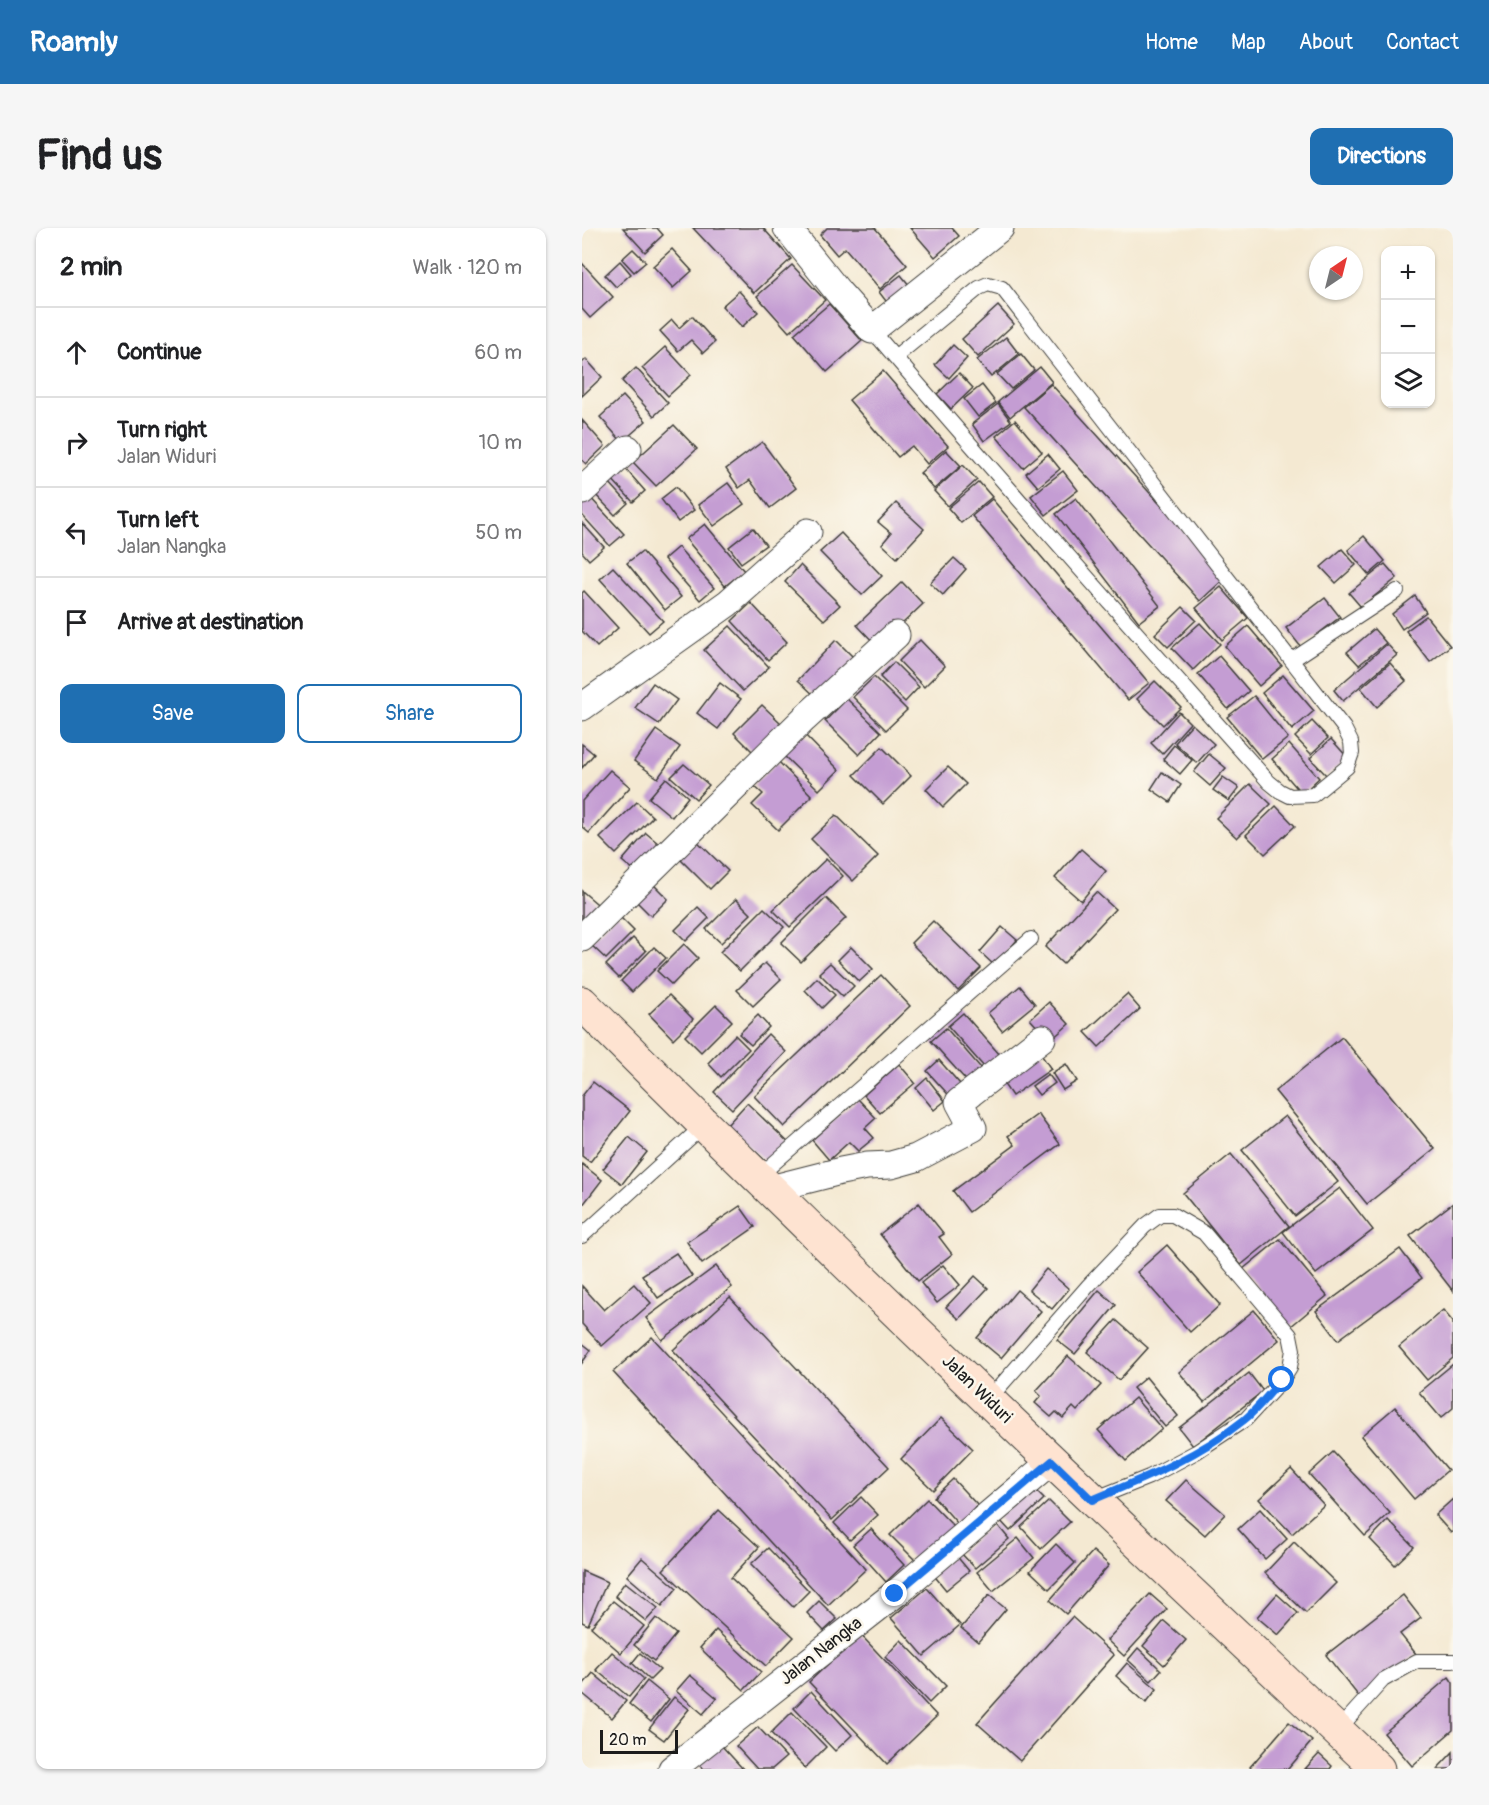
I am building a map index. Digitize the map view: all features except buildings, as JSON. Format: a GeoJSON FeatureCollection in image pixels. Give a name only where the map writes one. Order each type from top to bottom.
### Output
{"type":"FeatureCollection","features":[{"type":"Feature","properties":{"kind":"main road","name":"Jalan Widuri"},"geometry":{"type":"LineString","coordinates":[[582,1002],[704,1125],[988,1400],[1378,1769]]}},
{"type":"Feature","properties":{"kind":"street"},"geometry":{"type":"LineString","coordinates":[[787,228],[839,294],[872,330],[983,233]]}},
{"type":"Feature","properties":{"kind":"street"},"geometry":{"type":"LineString","coordinates":[[582,491],[628,449]]}},
{"type":"Feature","properties":{"kind":"street"},"geometry":{"type":"LineString","coordinates":[[582,707],[728,603],[808,532]]}},
{"type":"Feature","properties":{"kind":"street"},"geometry":{"type":"LineString","coordinates":[[582,938],[804,719],[896,635]]}},
{"type":"Feature","properties":{"kind":"street"},"geometry":{"type":"LineString","coordinates":[[764,1183],[867,1166],[891,1165],[916,1158],[964,1133],[973,1128],[959,1102],[1042,1038]]}},
{"type":"Feature","properties":{"kind":"street","name":"Jalan Nangka"},"geometry":{"type":"LineString","coordinates":[[672,1769],[895,1594],[1052,1461]]}},
{"type":"Feature","properties":{"kind":"lane"},"geometry":{"type":"LineString","coordinates":[[872,330],[895,357],[1029,513],[1269,782],[1290,796],[1313,795],[1347,767],[1352,753],[1351,742],[1344,728],[1002,288],[988,284],[979,288],[895,357]]}},
{"type":"Feature","properties":{"kind":"lane"},"geometry":{"type":"LineString","coordinates":[[1292,660],[1397,591]]}},
{"type":"Feature","properties":{"kind":"lane"},"geometry":{"type":"LineString","coordinates":[[764,1183],[1030,939]]}},
{"type":"Feature","properties":{"kind":"lane"},"geometry":{"type":"LineString","coordinates":[[582,1236],[704,1125]]}},
{"type":"Feature","properties":{"kind":"lane"},"geometry":{"type":"LineString","coordinates":[[988,1400],[1088,1286],[1145,1226],[1160,1215],[1173,1215],[1204,1233],[1290,1335],[1293,1350],[1290,1367],[1282,1380],[1246,1419],[1220,1437],[1149,1477],[1092,1500]]}},
{"type":"Feature","properties":{"kind":"lane"},"geometry":{"type":"LineString","coordinates":[[1337,1731],[1383,1680],[1417,1661],[1453,1661]]}},
{"type":"Feature","properties":{"kind":"route"},"geometry":{"type":"LineString","coordinates":[[895,1594],[1052,1461],[1092,1500],[1149,1477],[1208,1445],[1246,1419],[1282,1380]]}}]}
